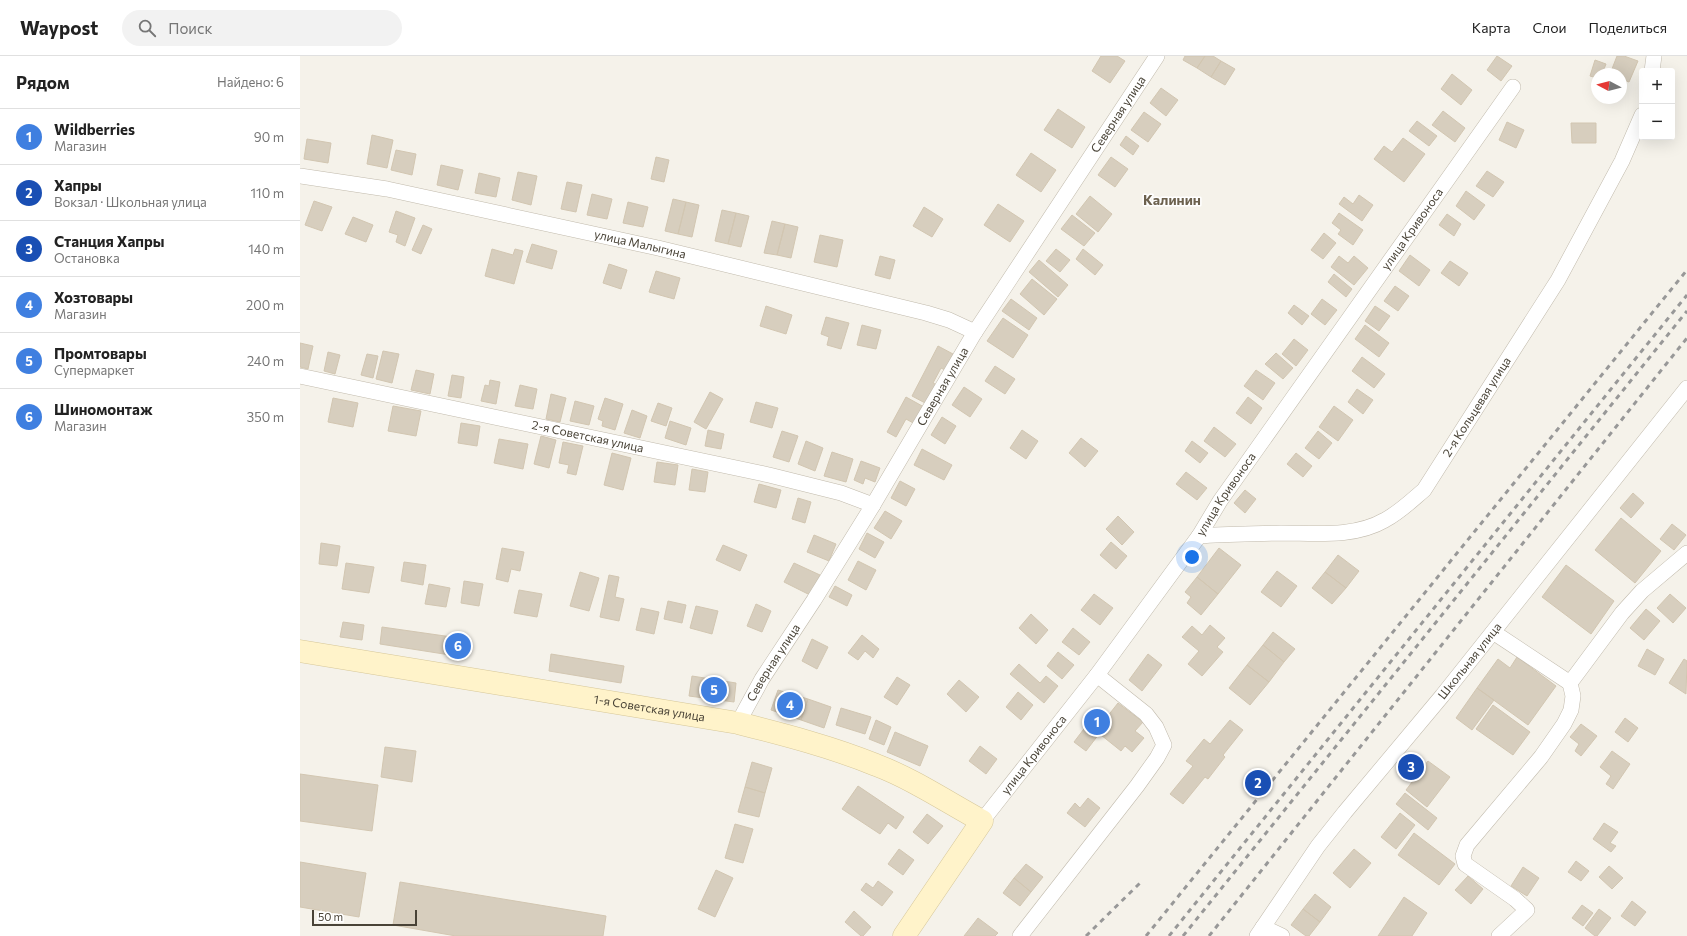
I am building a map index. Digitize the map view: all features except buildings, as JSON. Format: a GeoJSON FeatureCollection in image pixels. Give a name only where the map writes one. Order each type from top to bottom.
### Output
{"type":"FeatureCollection","features":[{"type":"Feature","properties":{"kind":"street","name":"Северная улица"},"geometry":{"type":"LineString","coordinates":[[738,723],[762,679],[874,505],[975,332],[1157,56]]}},
{"type":"Feature","properties":{"kind":"street"},"geometry":{"type":"LineString","coordinates":[[1652,68],[1654,56]]}},
{"type":"Feature","properties":{"kind":"street","name":"улица Кривоноса"},"geometry":{"type":"LineString","coordinates":[[904,936],[982,821],[1097,675],[1199,536],[1220,501],[1513,87]]}},
{"type":"Feature","properties":{"kind":"street","name":"2-я Кольцевая улица"},"geometry":{"type":"LineString","coordinates":[[1199,536],[1235,534],[1344,533],[1366,528],[1385,521],[1404,508],[1424,490],[1558,280],[1618,168],[1639,122]]}},
{"type":"Feature","properties":{"kind":"street","name":"улица Малыгина"},"geometry":{"type":"LineString","coordinates":[[300,176],[386,189],[658,248],[926,313],[949,320],[975,332]]}},
{"type":"Feature","properties":{"kind":"street","name":"2-я Советская улица"},"geometry":{"type":"LineString","coordinates":[[300,376],[769,474],[840,493],[874,505]]}},
{"type":"Feature","properties":{"kind":"street","name":"Школьная улица"},"geometry":{"type":"LineString","coordinates":[[1260,931],[1318,846],[1442,696],[1687,388]]}},
{"type":"Feature","properties":{"kind":"street"},"geometry":{"type":"LineString","coordinates":[[1499,936],[1527,910],[1515,899],[1465,864],[1463,856],[1467,845],[1541,757],[1564,724],[1571,710],[1572,696],[1570,683],[1622,613],[1642,591],[1687,553]]}},
{"type":"Feature","properties":{"kind":"street"},"geometry":{"type":"LineString","coordinates":[[1493,632],[1570,683]]}},
{"type":"Feature","properties":{"kind":"street","name":"1-я Советская улица"},"geometry":{"type":"LineString","coordinates":[[300,651],[738,723],[796,738],[877,765],[905,778],[982,821]]}},
{"type":"Feature","properties":{"kind":"street"},"geometry":{"type":"LineString","coordinates":[[1020,936],[1138,786],[1164,745],[1156,727],[1146,714],[1097,675]]}},
{"type":"Feature","properties":{"kind":"street"},"geometry":{"type":"LineString","coordinates":[[1260,931],[1282,936]]}},
{"type":"Feature","properties":{"kind":"railway"},"geometry":{"type":"LineString","coordinates":[[1146,936],[1687,270]]}},
{"type":"Feature","properties":{"kind":"railway"},"geometry":{"type":"LineString","coordinates":[[1169,936],[1687,295]]}},
{"type":"Feature","properties":{"kind":"railway"},"geometry":{"type":"LineString","coordinates":[[1183,936],[1687,311]]}},
{"type":"Feature","properties":{"kind":"railway"},"geometry":{"type":"LineString","coordinates":[[1209,936],[1687,338]]}},
{"type":"Feature","properties":{"kind":"railway"},"geometry":{"type":"LineString","coordinates":[[1086,936],[1142,881]]}},
{"type":"Feature","properties":{"kind":"place","name":"Шиномонтаж"},"geometry":{"type":"Point","coordinates":[458,646]}},
{"type":"Feature","properties":{"kind":"place","name":"Промтовары"},"geometry":{"type":"Point","coordinates":[714,690]}},
{"type":"Feature","properties":{"kind":"place","name":"Хозтовары"},"geometry":{"type":"Point","coordinates":[790,705]}},
{"type":"Feature","properties":{"kind":"place","name":"Wildberries"},"geometry":{"type":"Point","coordinates":[1097,722]}},
{"type":"Feature","properties":{"kind":"place","name":"Станция Хапры"},"geometry":{"type":"Point","coordinates":[1411,767]}},
{"type":"Feature","properties":{"kind":"place","name":"Хапры"},"geometry":{"type":"Point","coordinates":[1258,783]}},
{"type":"Feature","properties":{"kind":"district","name":"Калинин"},"geometry":{"type":"Point","coordinates":[1172,200]}}]}
